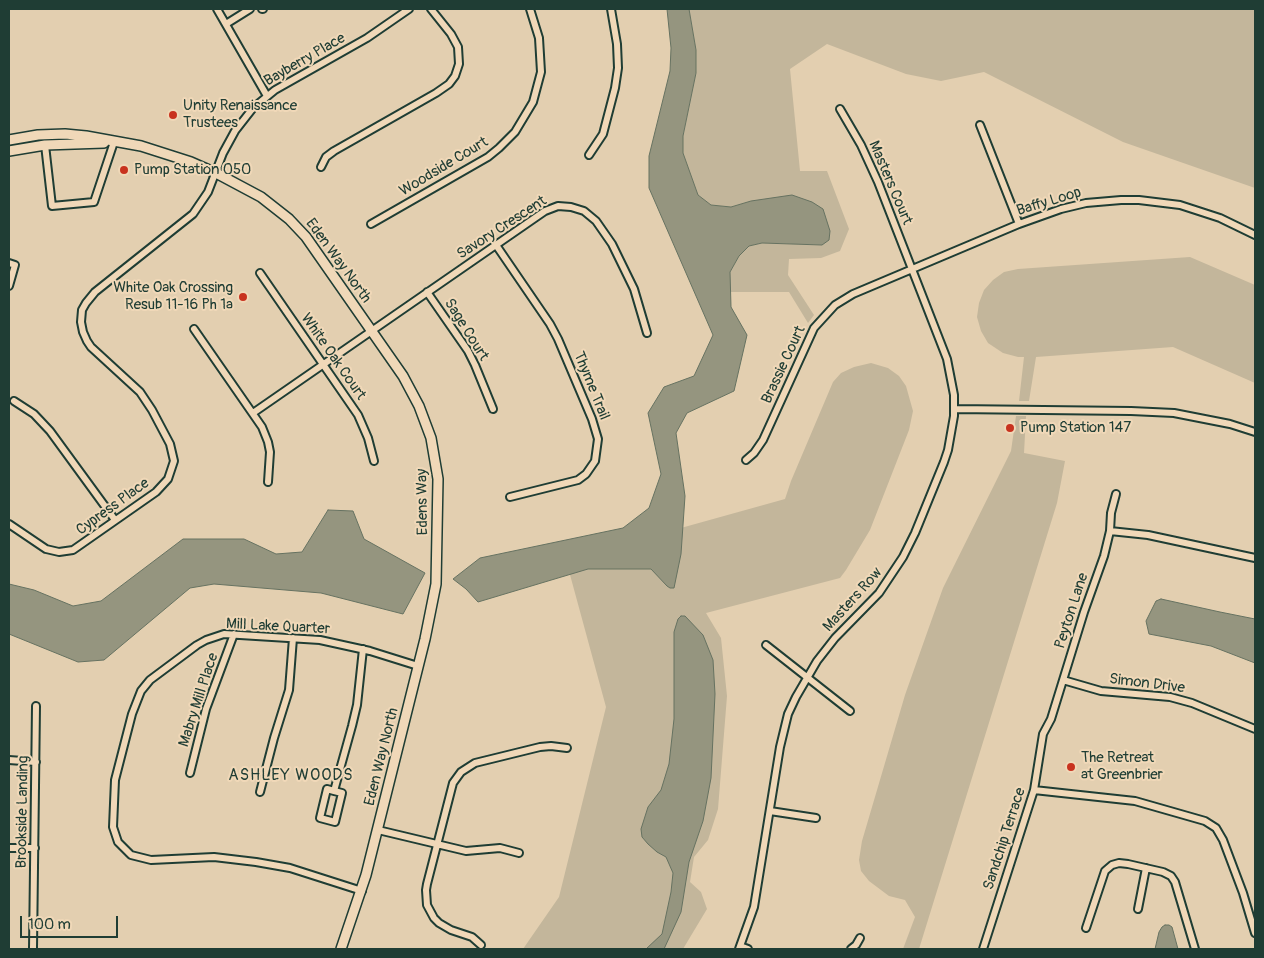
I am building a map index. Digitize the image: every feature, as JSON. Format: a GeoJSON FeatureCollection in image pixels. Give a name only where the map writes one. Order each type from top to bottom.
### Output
{"type":"FeatureCollection","features":[{"type":"Feature","properties":{"kind":"street"},"geometry":{"type":"LineString","coordinates":[[217,9],[267,96]]}},
{"type":"Feature","properties":{"kind":"street"},"geometry":{"type":"LineString","coordinates":[[226,24],[250,9]]}},
{"type":"Feature","properties":{"kind":"street","name":"Bayberry Place"},"geometry":{"type":"LineString","coordinates":[[216,173],[223,153],[235,131],[253,108],[267,96],[367,38],[409,9]]}},
{"type":"Feature","properties":{"kind":"street"},"geometry":{"type":"LineString","coordinates":[[321,167],[326,157],[334,151],[436,93],[449,84],[455,76],[459,64],[458,47],[451,34],[430,9]]}},
{"type":"Feature","properties":{"kind":"street","name":"Woodside Court"},"geometry":{"type":"LineString","coordinates":[[371,224],[488,157],[500,148],[515,132],[533,102],[540,72],[540,38],[530,9]]}},
{"type":"Feature","properties":{"kind":"street"},"geometry":{"type":"LineString","coordinates":[[589,155],[603,134],[615,88],[618,68],[617,44],[611,9]]}},
{"type":"Feature","properties":{"kind":"street","name":"Masters Court"},"geometry":{"type":"LineString","coordinates":[[840,109],[869,163],[912,269]]}},
{"type":"Feature","properties":{"kind":"street"},"geometry":{"type":"LineString","coordinates":[[980,125],[1019,224]]}},
{"type":"Feature","properties":{"kind":"street","name":"Eden Way North"},"geometry":{"type":"LineString","coordinates":[[9,140],[59,134],[86,136],[160,151],[216,173],[261,197],[276,207],[297,226],[372,331]]}},
{"type":"Feature","properties":{"kind":"street"},"geometry":{"type":"LineString","coordinates":[[45,145],[52,206],[94,202],[114,142]]}},
{"type":"Feature","properties":{"kind":"street","name":"Eden Way North"},"geometry":{"type":"LineString","coordinates":[[9,150],[45,145],[114,142]]}},
{"type":"Feature","properties":{"kind":"street","name":"Cypress Place"},"geometry":{"type":"LineString","coordinates":[[9,524],[46,549],[64,552],[78,547],[161,488],[171,474],[174,461],[170,444],[143,396],[86,341],[82,332],[82,310],[95,292],[193,214],[208,192],[216,173]]}},
{"type":"Feature","properties":{"kind":"street","name":"Baffy Loop"},"geometry":{"type":"LineString","coordinates":[[912,269],[1019,224],[1061,209],[1105,200],[1139,200],[1193,209],[1220,218],[1255,235]]}},
{"type":"Feature","properties":{"kind":"street","name":"Savory Crescent"},"geometry":{"type":"LineString","coordinates":[[253,413],[550,208],[564,206],[584,211],[596,221],[621,259],[634,289],[646,333]]}},
{"type":"Feature","properties":{"kind":"street","name":"Thyme Trail"},"geometry":{"type":"LineString","coordinates":[[496,245],[550,324],[558,339],[592,419],[598,440],[598,452],[595,460],[586,474],[578,480],[510,497]]}},
{"type":"Feature","properties":{"kind":"street"},"geometry":{"type":"LineString","coordinates":[[9,263],[15,265],[9,286]]}},
{"type":"Feature","properties":{"kind":"street","name":"Masters Row"},"geometry":{"type":"LineString","coordinates":[[740,948],[754,907],[784,731],[796,696],[816,661],[879,593],[906,552],[948,450],[955,409],[947,359],[912,269]]}},
{"type":"Feature","properties":{"kind":"street","name":"Brassie Court"},"geometry":{"type":"LineString","coordinates":[[746,460],[754,453],[763,440],[814,328],[826,314],[845,298],[912,269]]}},
{"type":"Feature","properties":{"kind":"street","name":"White Oak Court"},"geometry":{"type":"LineString","coordinates":[[260,274],[358,415],[368,438],[374,461]]}},
{"type":"Feature","properties":{"kind":"street","name":"Sage Court"},"geometry":{"type":"LineString","coordinates":[[427,292],[476,365],[493,409]]}},
{"type":"Feature","properties":{"kind":"street"},"geometry":{"type":"LineString","coordinates":[[194,329],[262,428],[268,442],[270,461],[268,482]]}},
{"type":"Feature","properties":{"kind":"street","name":"Edens Way"},"geometry":{"type":"LineString","coordinates":[[372,331],[412,392],[431,438],[438,479],[437,569]]}},
{"type":"Feature","properties":{"kind":"street"},"geometry":{"type":"LineString","coordinates":[[14,401],[34,414],[50,431],[116,520]]}},
{"type":"Feature","properties":{"kind":"street"},"geometry":{"type":"LineString","coordinates":[[955,409],[1174,413],[1221,422],[1255,432]]}},
{"type":"Feature","properties":{"kind":"street","name":"Peyton Lane"},"geometry":{"type":"LineString","coordinates":[[1043,734],[1050,719],[1104,556],[1116,494]]}},
{"type":"Feature","properties":{"kind":"street"},"geometry":{"type":"LineString","coordinates":[[1110,531],[1156,536],[1255,558]]}},
{"type":"Feature","properties":{"kind":"street","name":"Eden Way North"},"geometry":{"type":"LineString","coordinates":[[341,949],[362,891],[378,830],[433,604],[437,569]]}},
{"type":"Feature","properties":{"kind":"street","name":"Mill Lake Quarter"},"geometry":{"type":"LineString","coordinates":[[362,891],[290,868],[256,862],[214,857],[145,859],[131,855],[118,842],[113,827],[115,780],[132,714],[141,691],[158,674],[196,645],[215,636],[234,634],[320,640],[363,649],[418,666]]}},
{"type":"Feature","properties":{"kind":"street","name":"Mabry Mill Place"},"geometry":{"type":"LineString","coordinates":[[190,773],[206,709],[234,634]]}},
{"type":"Feature","properties":{"kind":"street"},"geometry":{"type":"LineString","coordinates":[[260,792],[289,690],[293,638]]}},
{"type":"Feature","properties":{"kind":"street"},"geometry":{"type":"LineString","coordinates":[[766,645],[850,711]]}},
{"type":"Feature","properties":{"kind":"street"},"geometry":{"type":"LineString","coordinates":[[334,791],[357,705],[363,649]]}},
{"type":"Feature","properties":{"kind":"street","name":"Simon Drive"},"geometry":{"type":"LineString","coordinates":[[1062,680],[1101,691],[1170,697],[1192,703],[1255,729]]}},
{"type":"Feature","properties":{"kind":"street","name":"Brookside Landing"},"geometry":{"type":"LineString","coordinates":[[33,949],[36,706]]}},
{"type":"Feature","properties":{"kind":"street","name":"Sandchip Terrace"},"geometry":{"type":"LineString","coordinates":[[986,948],[1034,790],[1043,734]]}},
{"type":"Feature","properties":{"kind":"street"},"geometry":{"type":"LineString","coordinates":[[481,945],[472,937],[451,930],[439,923],[427,905],[426,890],[453,782],[458,774],[475,763],[540,747],[567,748]]}},
{"type":"Feature","properties":{"kind":"street"},"geometry":{"type":"LineString","coordinates":[[9,760],[36,762]]}},
{"type":"Feature","properties":{"kind":"street"},"geometry":{"type":"LineString","coordinates":[[327,789],[334,791],[342,793],[335,822],[320,818],[327,789]]}},
{"type":"Feature","properties":{"kind":"street"},"geometry":{"type":"LineString","coordinates":[[1034,790],[1135,801],[1205,821],[1216,828],[1223,840],[1243,893],[1255,933]]}},
{"type":"Feature","properties":{"kind":"street"},"geometry":{"type":"LineString","coordinates":[[770,811],[816,818]]}},
{"type":"Feature","properties":{"kind":"street"},"geometry":{"type":"LineString","coordinates":[[378,830],[466,851],[500,848],[519,853]]}},
{"type":"Feature","properties":{"kind":"street"},"geometry":{"type":"LineString","coordinates":[[9,848],[35,848]]}},
{"type":"Feature","properties":{"kind":"street"},"geometry":{"type":"LineString","coordinates":[[1086,928],[1106,871],[1119,863],[1146,868],[1163,872],[1171,876],[1176,882],[1194,949]]}},
{"type":"Feature","properties":{"kind":"street"},"geometry":{"type":"LineString","coordinates":[[1138,910],[1146,868]]}},
{"type":"Feature","properties":{"kind":"street"},"geometry":{"type":"LineString","coordinates":[[851,949],[860,938]]}},
{"type":"Feature","properties":{"kind":"street"},"geometry":{"type":"LineString","coordinates":[[740,948],[748,949]]}},
{"type":"Feature","properties":{"kind":"shaded area"},"geometry":{"type":"Polygon","coordinates":[[[667,9],[689,9],[696,50],[696,73],[683,136],[683,153],[698,195],[711,205],[731,207],[751,201],[792,195],[812,202],[823,209],[830,231],[829,240],[822,245],[762,243],[749,246],[739,256],[730,272],[731,307],[747,335],[734,391],[687,413],[676,433],[685,496],[681,554],[674,588],[667,586],[651,569],[588,569],[478,602],[453,579],[480,558],[623,528],[649,508],[661,474],[648,413],[664,387],[694,376],[713,335],[649,188],[649,156],[670,71],[671,48],[667,9]]]}},
{"type":"Feature","properties":{"kind":"shaded area"},"geometry":{"type":"Polygon","coordinates":[[[689,9],[1255,9],[1255,188],[1123,142],[984,72],[941,81],[906,74],[827,44],[790,69],[800,171],[827,171],[849,229],[840,251],[821,258],[789,259],[788,275],[814,315],[808,323],[789,292],[730,292],[730,272],[739,256],[749,246],[762,243],[822,245],[751,201],[731,207],[711,205],[698,195],[683,153],[683,136],[696,73],[696,50],[689,9]]]}},
{"type":"Feature","properties":{"kind":"shaded area"},"geometry":{"type":"Polygon","coordinates":[[[1190,257],[1255,285],[1255,383],[1173,347],[1036,357],[1029,401],[1019,401],[1024,357],[1003,353],[988,343],[981,331],[977,317],[979,303],[984,290],[993,280],[1004,272],[1018,269],[1190,257]]]}},
{"type":"Feature","properties":{"kind":"shaded area"},"geometry":{"type":"Polygon","coordinates":[[[871,363],[888,368],[899,376],[906,386],[913,411],[909,430],[870,530],[846,570],[840,578],[706,613],[721,638],[727,696],[718,809],[708,840],[694,857],[690,882],[701,892],[707,909],[683,949],[523,949],[559,897],[606,707],[566,560],[785,499],[833,382],[841,373],[854,367],[871,363]]]}},
{"type":"Feature","properties":{"kind":"shaded area"},"geometry":{"type":"Polygon","coordinates":[[[1016,416],[1026,416],[1024,453],[1065,461],[1057,503],[919,949],[903,949],[915,917],[905,900],[889,896],[869,881],[861,871],[859,860],[862,841],[905,695],[943,588],[1011,451],[1016,416]]]}},
{"type":"Feature","properties":{"kind":"shaded area"},"geometry":{"type":"Polygon","coordinates":[[[328,510],[353,511],[364,539],[425,573],[403,614],[321,593],[214,584],[190,588],[104,660],[78,662],[9,634],[9,584],[34,590],[73,606],[101,601],[183,539],[244,539],[276,554],[302,552],[328,510]]]}},
{"type":"Feature","properties":{"kind":"shaded area"},"geometry":{"type":"Polygon","coordinates":[[[1161,599],[1255,619],[1255,663],[1211,646],[1149,634],[1146,621],[1156,601],[1161,599]]]}},
{"type":"Feature","properties":{"kind":"shaded area"},"geometry":{"type":"Polygon","coordinates":[[[681,616],[685,616],[703,635],[713,660],[715,694],[711,778],[703,821],[689,862],[681,912],[664,949],[646,949],[662,934],[673,873],[666,857],[657,852],[642,837],[641,829],[648,807],[661,790],[669,764],[674,719],[674,632],[678,619],[681,616]]]}},
{"type":"Feature","properties":{"kind":"shaded area"},"geometry":{"type":"Polygon","coordinates":[[[1165,925],[1172,927],[1178,949],[1155,949],[1159,932],[1165,925]]]}},
{"type":"Feature","properties":{"kind":"place","name":"Unity Renaissance Trustees"},"geometry":{"type":"Point","coordinates":[173,115]}},
{"type":"Feature","properties":{"kind":"place","name":"Pump Station 050"},"geometry":{"type":"Point","coordinates":[124,170]}},
{"type":"Feature","properties":{"kind":"place","name":"White Oak Crossing Resub 11-16 Ph 1a"},"geometry":{"type":"Point","coordinates":[243,297]}},
{"type":"Feature","properties":{"kind":"place","name":"Pump Station 147"},"geometry":{"type":"Point","coordinates":[1010,428]}},
{"type":"Feature","properties":{"kind":"place","name":"The Retreat at Greenbrier"},"geometry":{"type":"Point","coordinates":[1071,767]}},
{"type":"Feature","properties":{"kind":"district","name":"ASHLEY WOODS"},"geometry":{"type":"Point","coordinates":[291,776]}}]}
